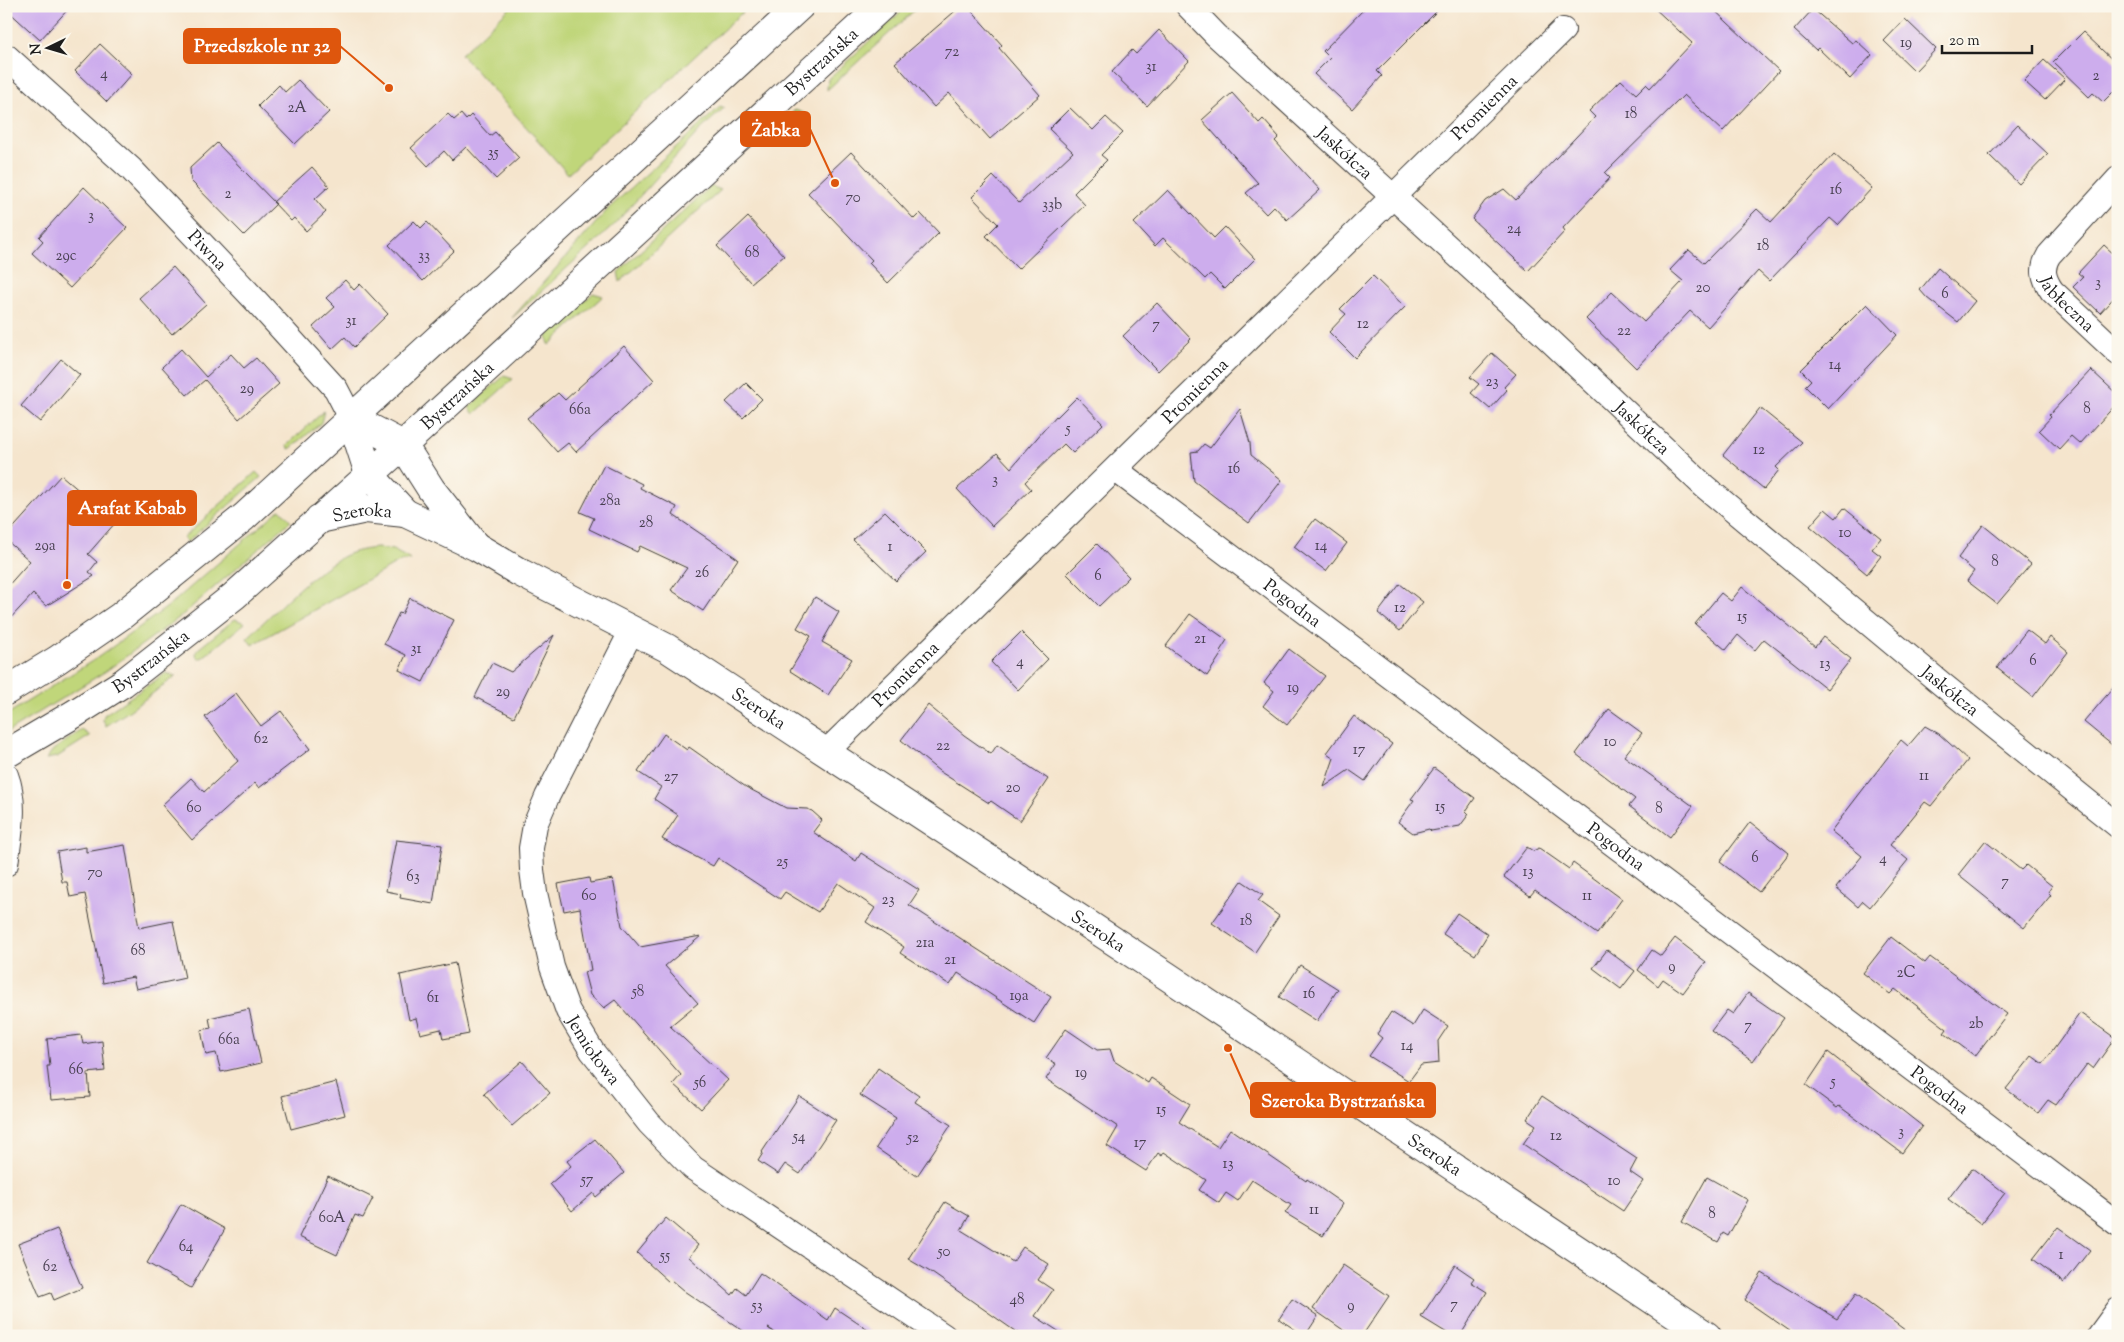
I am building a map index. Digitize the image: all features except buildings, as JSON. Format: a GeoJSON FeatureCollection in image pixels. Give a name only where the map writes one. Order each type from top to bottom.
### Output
{"type":"FeatureCollection","features":[{"type":"Feature","properties":{"kind":"main road"},"geometry":{"type":"LineString","coordinates":[[6,691],[57,660],[121,616],[244,517],[800,6]]}},
{"type":"Feature","properties":{"kind":"main road","name":"Bystrzańska"},"geometry":{"type":"LineString","coordinates":[[6,754],[123,683],[234,596],[403,445],[867,11]]}},
{"type":"Feature","properties":{"kind":"main road"},"geometry":{"type":"LineString","coordinates":[[351,418],[403,445]]}},
{"type":"Feature","properties":{"kind":"main road","name":"Szeroka"},"geometry":{"type":"LineString","coordinates":[[351,418],[369,474],[405,514]]}},
{"type":"Feature","properties":{"kind":"main road","name":"Szeroka"},"geometry":{"type":"LineString","coordinates":[[403,445],[431,489],[477,547]]}},
{"type":"Feature","properties":{"kind":"main road","name":"Szeroka"},"geometry":{"type":"LineString","coordinates":[[319,519],[366,509],[405,514],[477,547],[519,572],[667,648],[827,751],[1707,1336]]}},
{"type":"Feature","properties":{"kind":"street","name":"Jaskółcza"},"geometry":{"type":"LineString","coordinates":[[1188,6],[1216,35],[1394,197],[1704,486],[1928,672],[2118,826]]}},
{"type":"Feature","properties":{"kind":"street","name":"Promienna"},"geometry":{"type":"LineString","coordinates":[[827,751],[1116,470],[1563,30]]}},
{"type":"Feature","properties":{"kind":"street","name":"Piwna"},"geometry":{"type":"LineString","coordinates":[[6,56],[138,176],[257,302],[329,382],[336,390],[351,418]]}},
{"type":"Feature","properties":{"kind":"street","name":"Jabłeczna"},"geometry":{"type":"LineString","coordinates":[[2118,179],[2049,254],[2043,271],[2045,280],[2052,291],[2118,353]]}},
{"type":"Feature","properties":{"kind":"street","name":"Pogodna"},"geometry":{"type":"LineString","coordinates":[[1116,470],[2118,1224]]}},
{"type":"Feature","properties":{"kind":"street","name":"Jemiołowa"},"geometry":{"type":"LineString","coordinates":[[632,630],[547,797],[535,825],[532,870],[535,893],[552,967],[568,1011],[592,1052],[649,1123],[693,1168],[944,1336]]}},
{"type":"Feature","properties":{"kind":"street"},"geometry":{"type":"LineString","coordinates":[[6,775],[11,787],[12,820],[6,864]]}},
{"type":"Feature","properties":{"kind":"street"},"geometry":{"type":"LineString","coordinates":[[2098,1336],[2118,1310]]}},
{"type":"Feature","properties":{"kind":"green space"},"geometry":{"type":"Polygon","coordinates":[[[512,6],[749,6],[568,174],[461,54],[512,6]]]}},
{"type":"Feature","properties":{"kind":"green space"},"geometry":{"type":"Polygon","coordinates":[[[907,6],[919,6],[827,90],[828,79],[907,6]]]}},
{"type":"Feature","properties":{"kind":"green space"},"geometry":{"type":"Polygon","coordinates":[[[721,106],[724,108],[698,132],[613,226],[512,318],[609,208],[721,106]]]}},
{"type":"Feature","properties":{"kind":"green space"},"geometry":{"type":"Polygon","coordinates":[[[795,110],[804,113],[772,143],[769,133],[795,110]]]}},
{"type":"Feature","properties":{"kind":"green space"},"geometry":{"type":"Polygon","coordinates":[[[711,186],[721,190],[620,282],[618,272],[711,186]]]}},
{"type":"Feature","properties":{"kind":"green space"},"geometry":{"type":"Polygon","coordinates":[[[593,293],[603,296],[549,345],[547,336],[593,293]]]}},
{"type":"Feature","properties":{"kind":"green space"},"geometry":{"type":"Polygon","coordinates":[[[504,376],[513,379],[474,414],[469,407],[504,376]]]}},
{"type":"Feature","properties":{"kind":"green space"},"geometry":{"type":"Polygon","coordinates":[[[324,411],[321,423],[290,449],[287,447],[287,445],[324,411]]]}},
{"type":"Feature","properties":{"kind":"green space"},"geometry":{"type":"Polygon","coordinates":[[[256,472],[261,477],[187,542],[183,538],[256,472]]]}},
{"type":"Feature","properties":{"kind":"green space"},"geometry":{"type":"Polygon","coordinates":[[[280,509],[291,521],[180,617],[106,671],[6,733],[6,715],[97,658],[170,605],[280,509]]]}},
{"type":"Feature","properties":{"kind":"green space"},"geometry":{"type":"Polygon","coordinates":[[[377,548],[393,550],[411,560],[401,561],[252,645],[247,638],[318,573],[348,554],[377,548]]]}},
{"type":"Feature","properties":{"kind":"green space"},"geometry":{"type":"Polygon","coordinates":[[[235,619],[245,623],[202,658],[198,658],[196,655],[197,650],[235,619]]]}},
{"type":"Feature","properties":{"kind":"green space"},"geometry":{"type":"Polygon","coordinates":[[[166,673],[176,676],[106,726],[103,720],[104,715],[166,673]]]}},
{"type":"Feature","properties":{"kind":"green space"},"geometry":{"type":"Polygon","coordinates":[[[82,730],[90,736],[57,757],[46,759],[53,750],[82,730]]]}},
{"type":"Feature","properties":{"kind":"place","name":"Przedszkole nr 32"},"geometry":{"type":"Point","coordinates":[389,88]}},
{"type":"Feature","properties":{"kind":"place","name":"Żabka"},"geometry":{"type":"Point","coordinates":[835,183]}},
{"type":"Feature","properties":{"kind":"place","name":"Arafat Kabab"},"geometry":{"type":"Point","coordinates":[67,585]}},
{"type":"Feature","properties":{"kind":"place","name":"Szeroka Bystrzańska"},"geometry":{"type":"Point","coordinates":[1228,1048]}}]}
